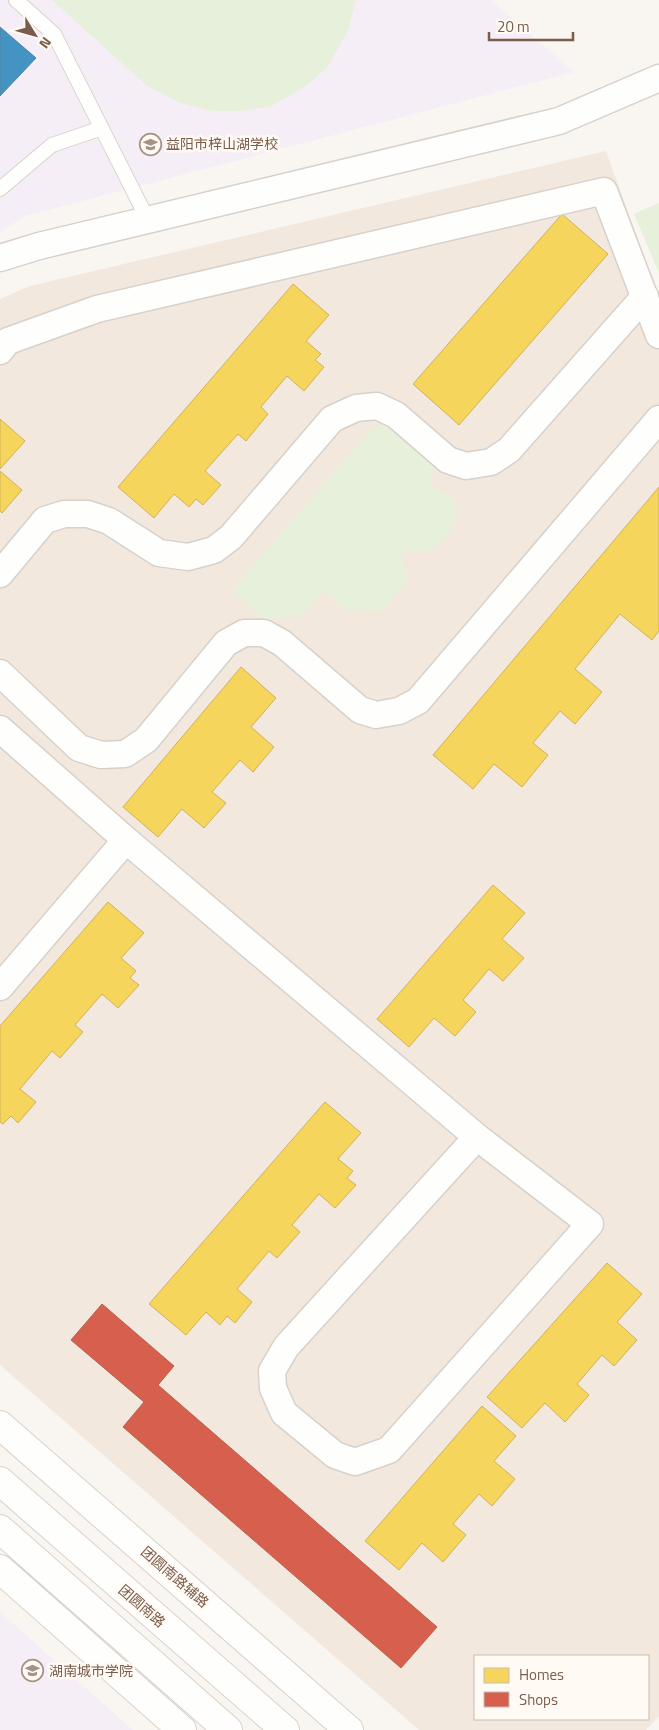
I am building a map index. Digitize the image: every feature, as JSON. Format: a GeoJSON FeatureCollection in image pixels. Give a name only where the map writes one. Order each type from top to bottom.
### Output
{"type":"FeatureCollection","features":[{"type":"Feature","properties":{"kind":"street"},"geometry":{"type":"LineString","coordinates":[[0,258],[39,246],[559,121],[659,78]]}},
{"type":"Feature","properties":{"kind":"street"},"geometry":{"type":"LineString","coordinates":[[0,351],[8,341],[97,309],[604,191],[659,335]]}},
{"type":"Feature","properties":{"kind":"street"},"geometry":{"type":"LineString","coordinates":[[0,574],[45,520],[64,514],[88,514],[109,521],[159,553],[188,557],[214,550],[231,537],[332,419],[356,408],[377,406],[396,415],[448,460],[466,466],[491,462],[509,450],[645,296]]}},
{"type":"Feature","properties":{"kind":"street"},"geometry":{"type":"LineString","coordinates":[[0,673],[79,748],[101,755],[125,754],[146,740],[226,644],[244,633],[264,633],[282,643],[360,710],[376,715],[399,711],[418,701],[659,419]]}},
{"type":"Feature","properties":{"kind":"street"},"geometry":{"type":"LineString","coordinates":[[2,737],[477,1137],[590,1224],[389,1450],[355,1462],[335,1455],[284,1413],[273,1388],[272,1370],[286,1346],[477,1137]]}},
{"type":"Feature","properties":{"kind":"street"},"geometry":{"type":"LineString","coordinates":[[0,987],[126,840]]}},
{"type":"Feature","properties":{"kind":"street","name":"团圆南路辅路"},"geometry":{"type":"LineString","coordinates":[[0,1425],[349,1730]]}},
{"type":"Feature","properties":{"kind":"street","name":"团圆南路"},"geometry":{"type":"LineString","coordinates":[[0,1481],[285,1730]]}},
{"type":"Feature","properties":{"kind":"street"},"geometry":{"type":"LineString","coordinates":[[0,1529],[228,1730]]}},
{"type":"Feature","properties":{"kind":"street"},"geometry":{"type":"LineString","coordinates":[[0,1569],[182,1730]]}},
{"type":"Feature","properties":{"kind":"lane"},"geometry":{"type":"LineString","coordinates":[[16,0],[54,34],[148,220]]}},
{"type":"Feature","properties":{"kind":"lane"},"geometry":{"type":"LineString","coordinates":[[0,189],[52,145],[102,128]]}},
{"type":"Feature","properties":{"kind":"shaded area","name":"益阳市梓山湖学校"},"geometry":{"type":"Polygon","coordinates":[[[0,0],[491,0],[574,72],[25,216],[0,232],[0,0]]]}},
{"type":"Feature","properties":{"kind":"shaded area"},"geometry":{"type":"Polygon","coordinates":[[[606,151],[659,298],[659,1716],[646,1730],[419,1730],[0,1365],[0,299],[30,286],[606,151]]]}},
{"type":"Feature","properties":{"kind":"shaded area","name":"湖南城市学院"},"geometry":{"type":"Polygon","coordinates":[[[0,1612],[133,1730],[0,1730],[0,1612]]]}},
{"type":"Feature","properties":{"kind":"green space"},"geometry":{"type":"Polygon","coordinates":[[[52,0],[356,0],[348,31],[327,68],[303,88],[270,107],[242,111],[213,111],[180,103],[146,85],[52,0]]]}},
{"type":"Feature","properties":{"kind":"green space"},"geometry":{"type":"Polygon","coordinates":[[[659,203],[659,273],[634,214],[659,203]]]}},
{"type":"Feature","properties":{"kind":"green space"},"geometry":{"type":"Polygon","coordinates":[[[393,425],[434,462],[431,486],[454,498],[456,519],[445,539],[428,551],[401,551],[408,581],[383,611],[347,610],[324,591],[300,616],[263,619],[232,590],[374,426],[393,425]]]}},
{"type":"Feature","properties":{"kind":"building: Homes"},"geometry":{"type":"Polygon","coordinates":[[[562,214],[608,254],[459,425],[413,384],[562,214]]]}},
{"type":"Feature","properties":{"kind":"building: Homes"},"geometry":{"type":"Polygon","coordinates":[[[293,284],[329,315],[306,341],[321,354],[315,360],[324,367],[304,391],[287,376],[261,407],[268,414],[246,441],[238,434],[205,471],[221,485],[203,505],[196,499],[189,507],[174,494],[154,518],[118,487],[293,284]]]}},
{"type":"Feature","properties":{"kind":"building: Homes"},"geometry":{"type":"Polygon","coordinates":[[[0,419],[25,441],[0,469],[0,419]]]}},
{"type":"Feature","properties":{"kind":"building: Homes"},"geometry":{"type":"Polygon","coordinates":[[[0,471],[22,490],[2,513],[0,511],[0,471]]]}},
{"type":"Feature","properties":{"kind":"building: Homes"},"geometry":{"type":"Polygon","coordinates":[[[659,487],[659,631],[652,640],[620,614],[575,669],[602,692],[575,724],[560,711],[533,743],[548,755],[522,787],[494,764],[473,789],[433,755],[659,487]]]}},
{"type":"Feature","properties":{"kind":"building: Homes"},"geometry":{"type":"Polygon","coordinates":[[[241,667],[276,698],[251,727],[274,747],[253,772],[240,760],[212,792],[226,803],[204,828],[182,809],[158,837],[123,807],[241,667]]]}},
{"type":"Feature","properties":{"kind":"building: Homes"},"geometry":{"type":"Polygon","coordinates":[[[493,885],[525,913],[502,939],[524,958],[503,981],[489,969],[463,1000],[476,1012],[455,1036],[434,1018],[409,1047],[377,1019],[493,885]]]}},
{"type":"Feature","properties":{"kind":"building: Homes"},"geometry":{"type":"Polygon","coordinates":[[[108,902],[144,933],[121,958],[136,971],[130,978],[139,985],[118,1008],[102,994],[75,1025],[83,1032],[60,1058],[52,1051],[20,1089],[36,1102],[18,1123],[11,1116],[3,1124],[0,1122],[0,1026],[108,902]]]}},
{"type":"Feature","properties":{"kind":"building: Homes"},"geometry":{"type":"Polygon","coordinates":[[[325,1102],[361,1133],[338,1159],[353,1171],[347,1178],[356,1185],[335,1208],[319,1194],[292,1225],[300,1232],[277,1258],[269,1251],[237,1289],[252,1302],[235,1323],[227,1316],[220,1325],[206,1312],[186,1335],[149,1304],[325,1102]]]}},
{"type":"Feature","properties":{"kind":"building: Homes"},"geometry":{"type":"Polygon","coordinates":[[[607,1263],[642,1294],[617,1322],[637,1340],[614,1366],[602,1355],[577,1384],[589,1395],[565,1422],[545,1403],[522,1428],[487,1397],[607,1263]]]}},
{"type":"Feature","properties":{"kind":"building: Homes"},"geometry":{"type":"Polygon","coordinates":[[[482,1406],[516,1436],[494,1461],[515,1479],[492,1506],[479,1494],[453,1524],[466,1535],[443,1562],[422,1543],[399,1570],[365,1541],[482,1406]]]}},
{"type":"Feature","properties":{"kind":"building: Shops"},"geometry":{"type":"Polygon","coordinates":[[[102,1304],[174,1366],[158,1385],[437,1627],[401,1668],[123,1427],[144,1402],[71,1340],[102,1304]]]}},
{"type":"Feature","properties":{"kind":"building: Schools"},"geometry":{"type":"Polygon","coordinates":[[[0,27],[36,58],[0,96],[0,27]]]}},
{"type":"Feature","properties":{"kind":"place","name":"益阳市梓山湖学校"},"geometry":{"type":"Point","coordinates":[150,144]}},
{"type":"Feature","properties":{"kind":"place","name":"湖南城市学院"},"geometry":{"type":"Point","coordinates":[33,1671]}}]}
